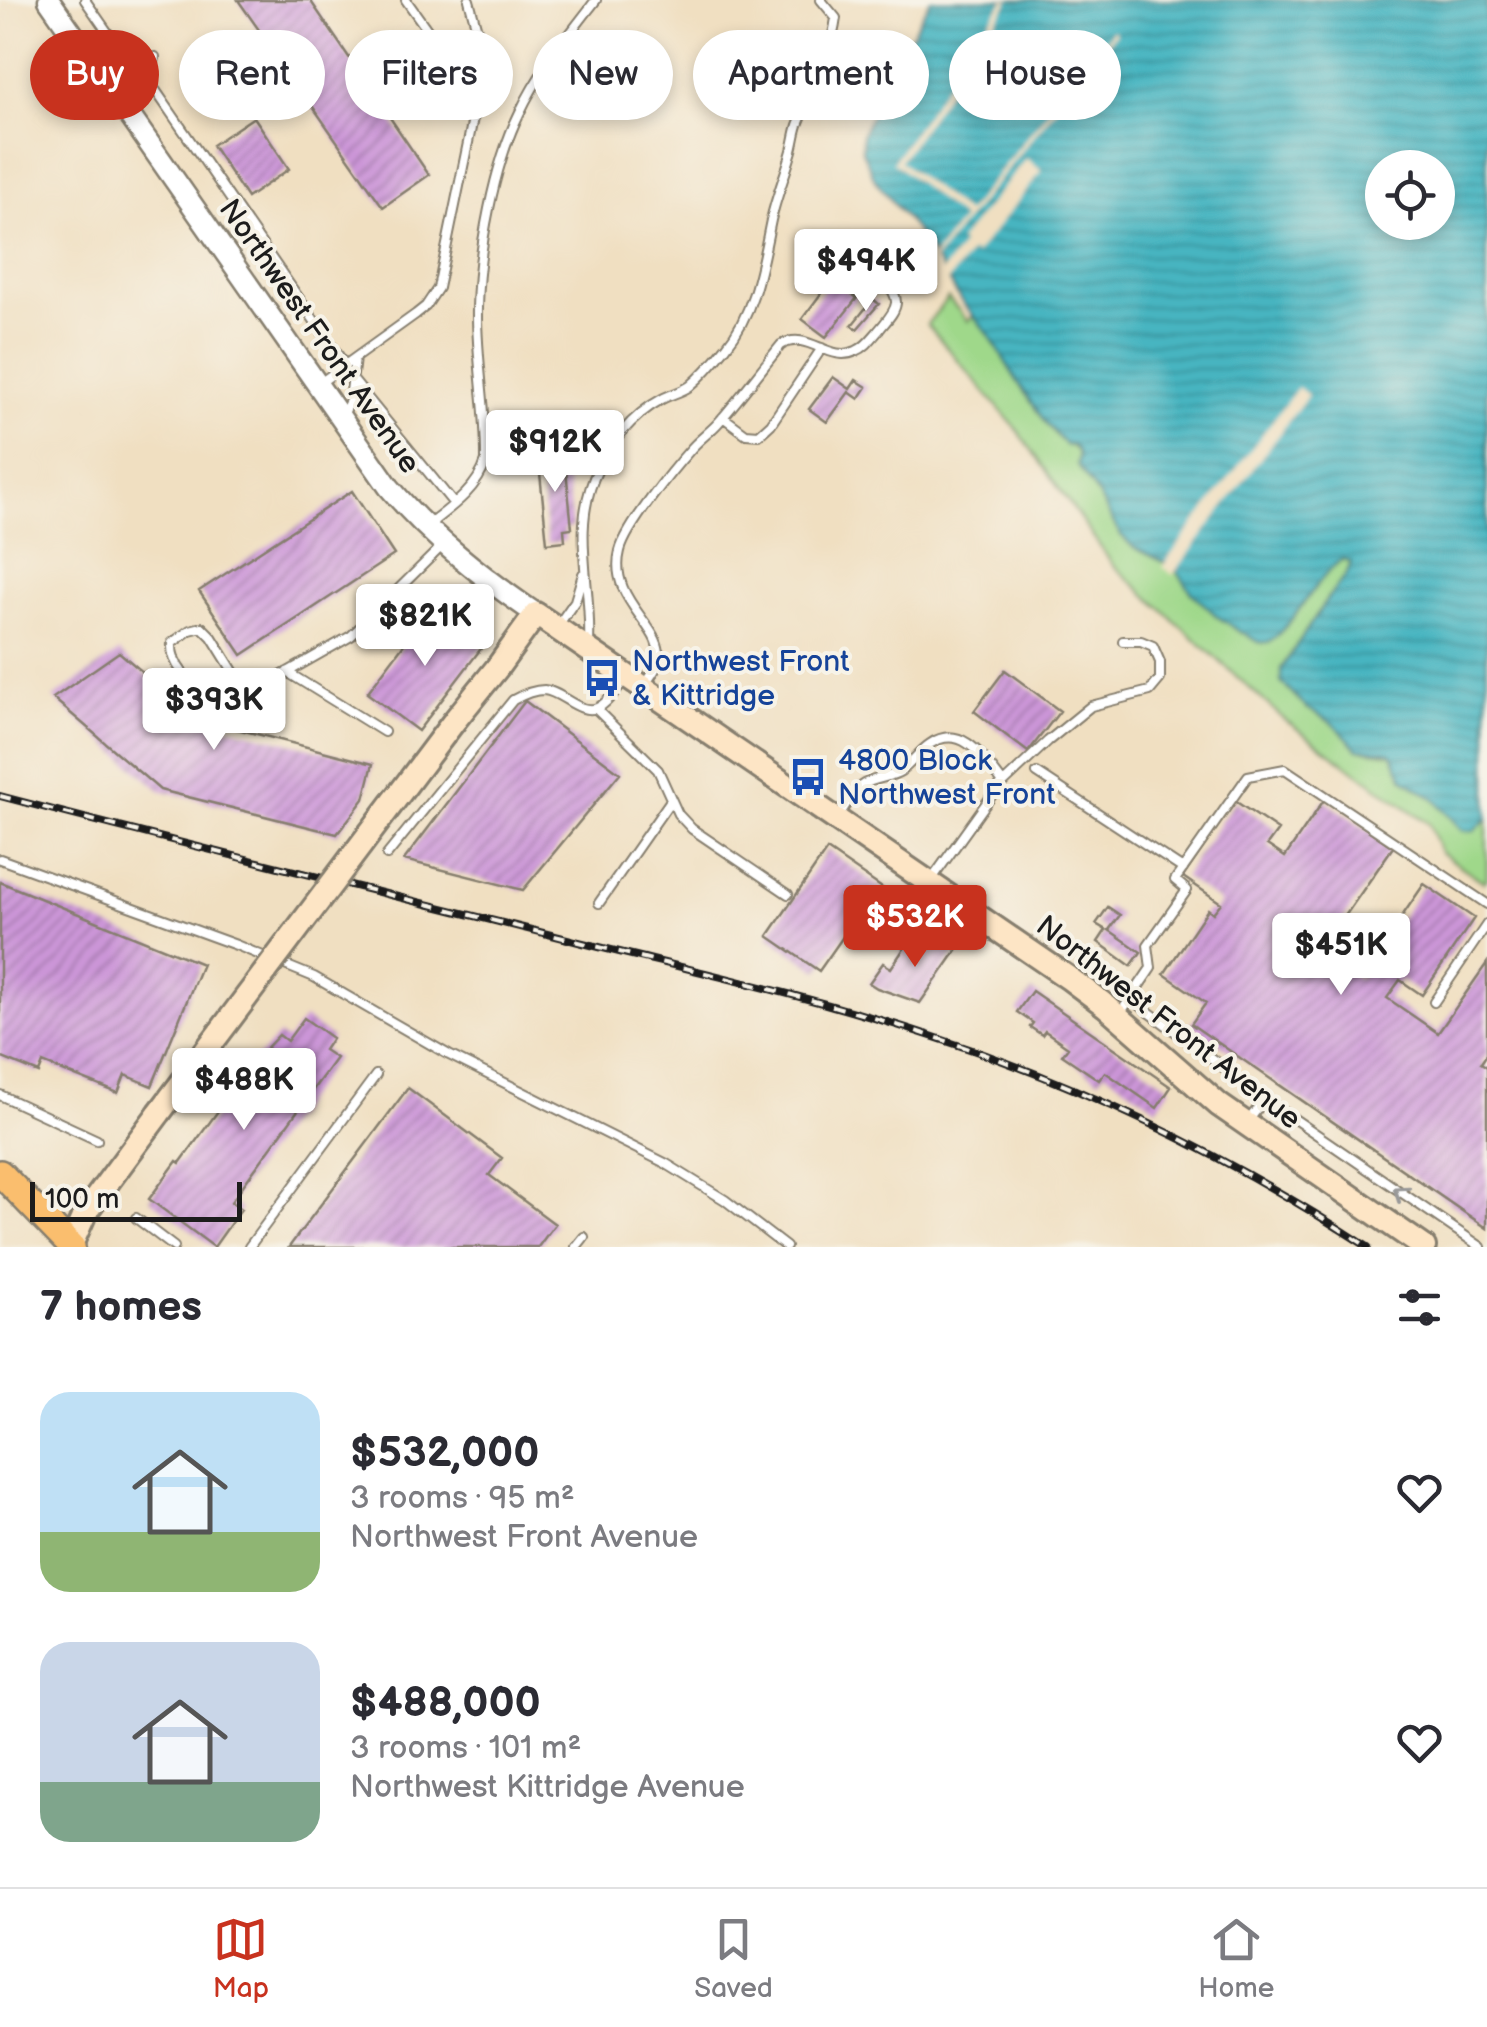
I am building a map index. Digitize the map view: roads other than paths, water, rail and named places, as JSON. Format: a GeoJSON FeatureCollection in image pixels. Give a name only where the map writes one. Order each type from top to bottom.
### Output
{"type":"FeatureCollection","features":[{"type":"Feature","properties":{"kind":"highway"},"geometry":{"type":"LineString","coordinates":[[0,1173],[71,1247]]}},
{"type":"Feature","properties":{"kind":"main road","name":"Northwest Front Avenue"},"geometry":{"type":"LineString","coordinates":[[536,614],[1070,979],[1124,1007],[1183,1076],[1424,1247]]}},
{"type":"Feature","properties":{"kind":"main road"},"geometry":{"type":"LineString","coordinates":[[71,1247],[84,1213],[536,614]]}},
{"type":"Feature","properties":{"kind":"street","name":"Northwest Front Avenue"},"geometry":{"type":"LineString","coordinates":[[49,0],[389,487],[444,544],[536,614]]}},
{"type":"Feature","properties":{"kind":"lane"},"geometry":{"type":"LineString","coordinates":[[85,0],[106,30]]}},
{"type":"Feature","properties":{"kind":"lane"},"geometry":{"type":"LineString","coordinates":[[406,0],[427,30]]}},
{"type":"Feature","properties":{"kind":"lane"},"geometry":{"type":"LineString","coordinates":[[470,0],[478,30]]}},
{"type":"Feature","properties":{"kind":"lane"},"geometry":{"type":"LineString","coordinates":[[425,527],[473,487],[486,461],[477,306],[492,197],[517,116],[534,85],[596,0]]}},
{"type":"Feature","properties":{"kind":"lane"},"geometry":{"type":"LineString","coordinates":[[589,650],[590,608],[582,545],[586,500],[595,473],[636,416],[687,389],[708,368],[730,343],[745,314],[756,286],[797,127],[833,41],[836,18],[821,0]]}},
{"type":"Feature","properties":{"kind":"lane"},"geometry":{"type":"LineString","coordinates":[[159,98],[345,365]]}},
{"type":"Feature","properties":{"kind":"lane"},"geometry":{"type":"LineString","coordinates":[[316,386],[426,306],[438,288],[472,120]]}},
{"type":"Feature","properties":{"kind":"lane"},"geometry":{"type":"LineString","coordinates":[[387,855],[514,700],[524,694],[548,691],[584,708],[596,709],[658,663],[659,650],[652,634],[620,586],[621,545],[690,449],[723,416],[781,345],[797,340],[846,354],[858,351],[892,315],[896,305],[890,288],[853,258]]}},
{"type":"Feature","properties":{"kind":"lane"},"geometry":{"type":"LineString","coordinates":[[723,416],[746,434],[759,434],[771,424],[822,348]]}},
{"type":"Feature","properties":{"kind":"lane"},"geometry":{"type":"LineString","coordinates":[[340,420],[348,406],[355,358]]}},
{"type":"Feature","properties":{"kind":"lane"},"geometry":{"type":"LineString","coordinates":[[353,380],[454,504]]}},
{"type":"Feature","properties":{"kind":"lane"},"geometry":{"type":"LineString","coordinates":[[246,692],[202,627],[172,643],[172,656],[188,680],[211,700],[246,692],[350,636],[444,544]]}},
{"type":"Feature","properties":{"kind":"lane"},"geometry":{"type":"LineString","coordinates":[[557,628],[575,601],[584,566]]}},
{"type":"Feature","properties":{"kind":"lane"},"geometry":{"type":"LineString","coordinates":[[929,882],[995,790],[1048,742],[1091,706],[1150,691],[1160,679],[1160,662],[1153,646],[1142,641],[1123,641]]}},
{"type":"Feature","properties":{"kind":"lane"},"geometry":{"type":"LineString","coordinates":[[287,672],[384,732]]}},
{"type":"Feature","properties":{"kind":"lane"},"geometry":{"type":"LineString","coordinates":[[596,709],[658,770],[678,814],[692,829],[788,894]]}},
{"type":"Feature","properties":{"kind":"lane"},"geometry":{"type":"LineString","coordinates":[[837,818],[863,784],[904,769],[922,750],[945,736],[972,745],[1003,783]]}},
{"type":"Feature","properties":{"kind":"lane"},"geometry":{"type":"LineString","coordinates":[[1480,1247],[1266,1099],[1124,1007],[1151,968],[1148,944],[1187,890],[1175,880],[1248,776],[1285,769],[1487,904]]}},
{"type":"Feature","properties":{"kind":"lane"},"geometry":{"type":"LineString","coordinates":[[1037,773],[1182,869]]}},
{"type":"Feature","properties":{"kind":"lane"},"geometry":{"type":"LineString","coordinates":[[599,902],[670,800]]}},
{"type":"Feature","properties":{"kind":"lane"},"geometry":{"type":"LineString","coordinates":[[0,859],[314,977],[449,1056],[665,1163],[736,1208],[786,1247]]}},
{"type":"Feature","properties":{"kind":"lane"},"geometry":{"type":"LineString","coordinates":[[1434,1002],[1487,924]]}},
{"type":"Feature","properties":{"kind":"lane"},"geometry":{"type":"LineString","coordinates":[[249,1247],[376,1076]]}},
{"type":"Feature","properties":{"kind":"lane"},"geometry":{"type":"LineString","coordinates":[[0,1095],[97,1140]]}},
{"type":"Feature","properties":{"kind":"lane"},"geometry":{"type":"LineString","coordinates":[[1246,1124],[1266,1099]]}},
{"type":"Feature","properties":{"kind":"lane"},"geometry":{"type":"LineString","coordinates":[[136,1218],[174,1247]]}},
{"type":"Feature","properties":{"kind":"lane"},"geometry":{"type":"LineString","coordinates":[[576,1247],[584,1236]]}},
{"type":"Feature","properties":{"kind":"water"},"geometry":{"type":"Polygon","coordinates":[[[930,0],[1487,0],[1487,819],[1474,831],[1462,830],[1434,799],[1404,779],[1392,754],[1358,749],[1334,724],[1307,708],[1281,682],[1281,669],[1347,574],[1351,562],[1342,559],[1268,643],[1258,642],[1218,617],[1168,564],[1133,547],[1120,534],[1077,465],[1076,449],[1066,446],[1045,422],[926,244],[875,180],[862,151],[862,134],[869,120],[929,120],[929,30],[914,30],[930,0]]]}},
{"type":"Feature","properties":{"kind":"railway"},"geometry":{"type":"LineString","coordinates":[[0,796],[750,984],[928,1035],[1043,1077],[1155,1126],[1263,1183],[1368,1247]]}},
{"type":"Feature","properties":{"kind":"place","name":"Northwest Front & Kittridge"},"geometry":{"type":"Point","coordinates":[602,678]}},
{"type":"Feature","properties":{"kind":"place","name":"4800 Block Northwest Front"},"geometry":{"type":"Point","coordinates":[808,777]}}]}
